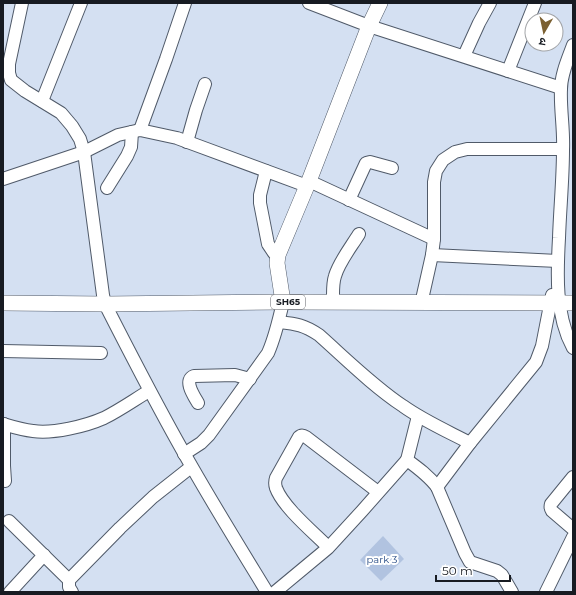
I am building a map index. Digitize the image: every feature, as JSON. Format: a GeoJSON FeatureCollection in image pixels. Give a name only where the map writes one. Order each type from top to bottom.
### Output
{"type":"FeatureCollection","features":[{"type":"Feature","properties":{"kind":"main road"},"geometry":{"type":"LineString","coordinates":[[282,298],[277,264],[278,255],[308,184],[369,26],[380,3]]}},
{"type":"Feature","properties":{"kind":"main road","name":"SH65"},"geometry":{"type":"LineString","coordinates":[[3,294],[104,300]]}},
{"type":"Feature","properties":{"kind":"main road","name":"SH65"},"geometry":{"type":"LineString","coordinates":[[282,298],[333,295],[423,295],[559,300]]}},
{"type":"Feature","properties":{"kind":"main road","name":"SH65"},"geometry":{"type":"LineString","coordinates":[[3,303],[282,298],[559,300],[573,295]]}},
{"type":"Feature","properties":{"kind":"street"},"geometry":{"type":"LineString","coordinates":[[22,3],[7,79],[61,113],[72,126],[80,139],[84,152],[104,300],[149,391],[184,454],[267,592]]}},
{"type":"Feature","properties":{"kind":"street"},"geometry":{"type":"LineString","coordinates":[[42,101],[81,3]]}},
{"type":"Feature","properties":{"kind":"street"},"geometry":{"type":"LineString","coordinates":[[464,56],[490,3]]}},
{"type":"Feature","properties":{"kind":"street"},"geometry":{"type":"LineString","coordinates":[[508,71],[535,3]]}},
{"type":"Feature","properties":{"kind":"street"},"geometry":{"type":"LineString","coordinates":[[316,4],[369,26],[561,88]]}},
{"type":"Feature","properties":{"kind":"street"},"geometry":{"type":"LineString","coordinates":[[107,188],[131,147],[132,140],[166,58],[180,5]]}},
{"type":"Feature","properties":{"kind":"street"},"geometry":{"type":"LineString","coordinates":[[573,45],[565,69],[561,88],[564,149],[558,261],[559,300],[566,333],[573,347]]}},
{"type":"Feature","properties":{"kind":"street"},"geometry":{"type":"LineString","coordinates":[[188,142],[196,110],[205,84]]}},
{"type":"Feature","properties":{"kind":"street"},"geometry":{"type":"LineString","coordinates":[[3,179],[84,152],[118,135],[136,131],[177,138],[266,171],[308,184],[349,200],[434,239]]}},
{"type":"Feature","properties":{"kind":"street"},"geometry":{"type":"LineString","coordinates":[[423,295],[434,239],[434,182],[436,171],[443,160],[455,152],[467,149],[564,149]]}},
{"type":"Feature","properties":{"kind":"street"},"geometry":{"type":"LineString","coordinates":[[349,200],[366,163],[370,162],[392,168]]}},
{"type":"Feature","properties":{"kind":"street"},"geometry":{"type":"LineString","coordinates":[[266,171],[260,195],[260,203],[268,244],[274,253],[278,255]]}},
{"type":"Feature","properties":{"kind":"street"},"geometry":{"type":"LineString","coordinates":[[333,295],[333,284],[338,267],[359,234]]}},
{"type":"Feature","properties":{"kind":"street"},"geometry":{"type":"LineString","coordinates":[[432,255],[558,261]]}},
{"type":"Feature","properties":{"kind":"street"},"geometry":{"type":"LineString","coordinates":[[184,454],[201,443],[209,435],[268,353],[279,322],[282,298]]}},
{"type":"Feature","properties":{"kind":"street"},"geometry":{"type":"LineString","coordinates":[[437,488],[470,443],[536,362],[559,300]]}},
{"type":"Feature","properties":{"kind":"street"},"geometry":{"type":"LineString","coordinates":[[279,322],[309,328],[319,335],[379,389],[402,406],[470,443]]}},
{"type":"Feature","properties":{"kind":"street"},"geometry":{"type":"LineString","coordinates":[[3,351],[101,353]]}},
{"type":"Feature","properties":{"kind":"street"},"geometry":{"type":"LineString","coordinates":[[198,403],[189,384],[191,377],[235,375],[250,379]]}},
{"type":"Feature","properties":{"kind":"street"},"geometry":{"type":"LineString","coordinates":[[5,481],[3,452],[4,424],[34,432],[54,431],[81,426],[104,418],[149,391]]}},
{"type":"Feature","properties":{"kind":"street"},"geometry":{"type":"LineString","coordinates":[[275,592],[328,547],[407,460],[418,416]]}},
{"type":"Feature","properties":{"kind":"street"},"geometry":{"type":"LineString","coordinates":[[328,547],[291,510],[276,488],[276,478],[299,438],[303,435],[306,437],[378,492]]}},
{"type":"Feature","properties":{"kind":"street"},"geometry":{"type":"LineString","coordinates":[[407,460],[426,474],[437,488],[467,559],[470,562],[497,571],[502,575],[512,592]]}},
{"type":"Feature","properties":{"kind":"street"},"geometry":{"type":"LineString","coordinates":[[9,520],[44,555],[71,586],[120,528],[149,501],[192,467]]}},
{"type":"Feature","properties":{"kind":"street"},"geometry":{"type":"LineString","coordinates":[[573,477],[550,507],[552,511],[573,529]]}},
{"type":"Feature","properties":{"kind":"street"},"geometry":{"type":"LineString","coordinates":[[546,592],[573,537]]}},
{"type":"Feature","properties":{"kind":"street"},"geometry":{"type":"LineString","coordinates":[[10,592],[44,555]]}},
{"type":"Feature","properties":{"kind":"green space","name":"park 3"},"geometry":{"type":"Polygon","coordinates":[[[383,536],[404,559],[381,581],[360,560],[383,536]]]}}]}
